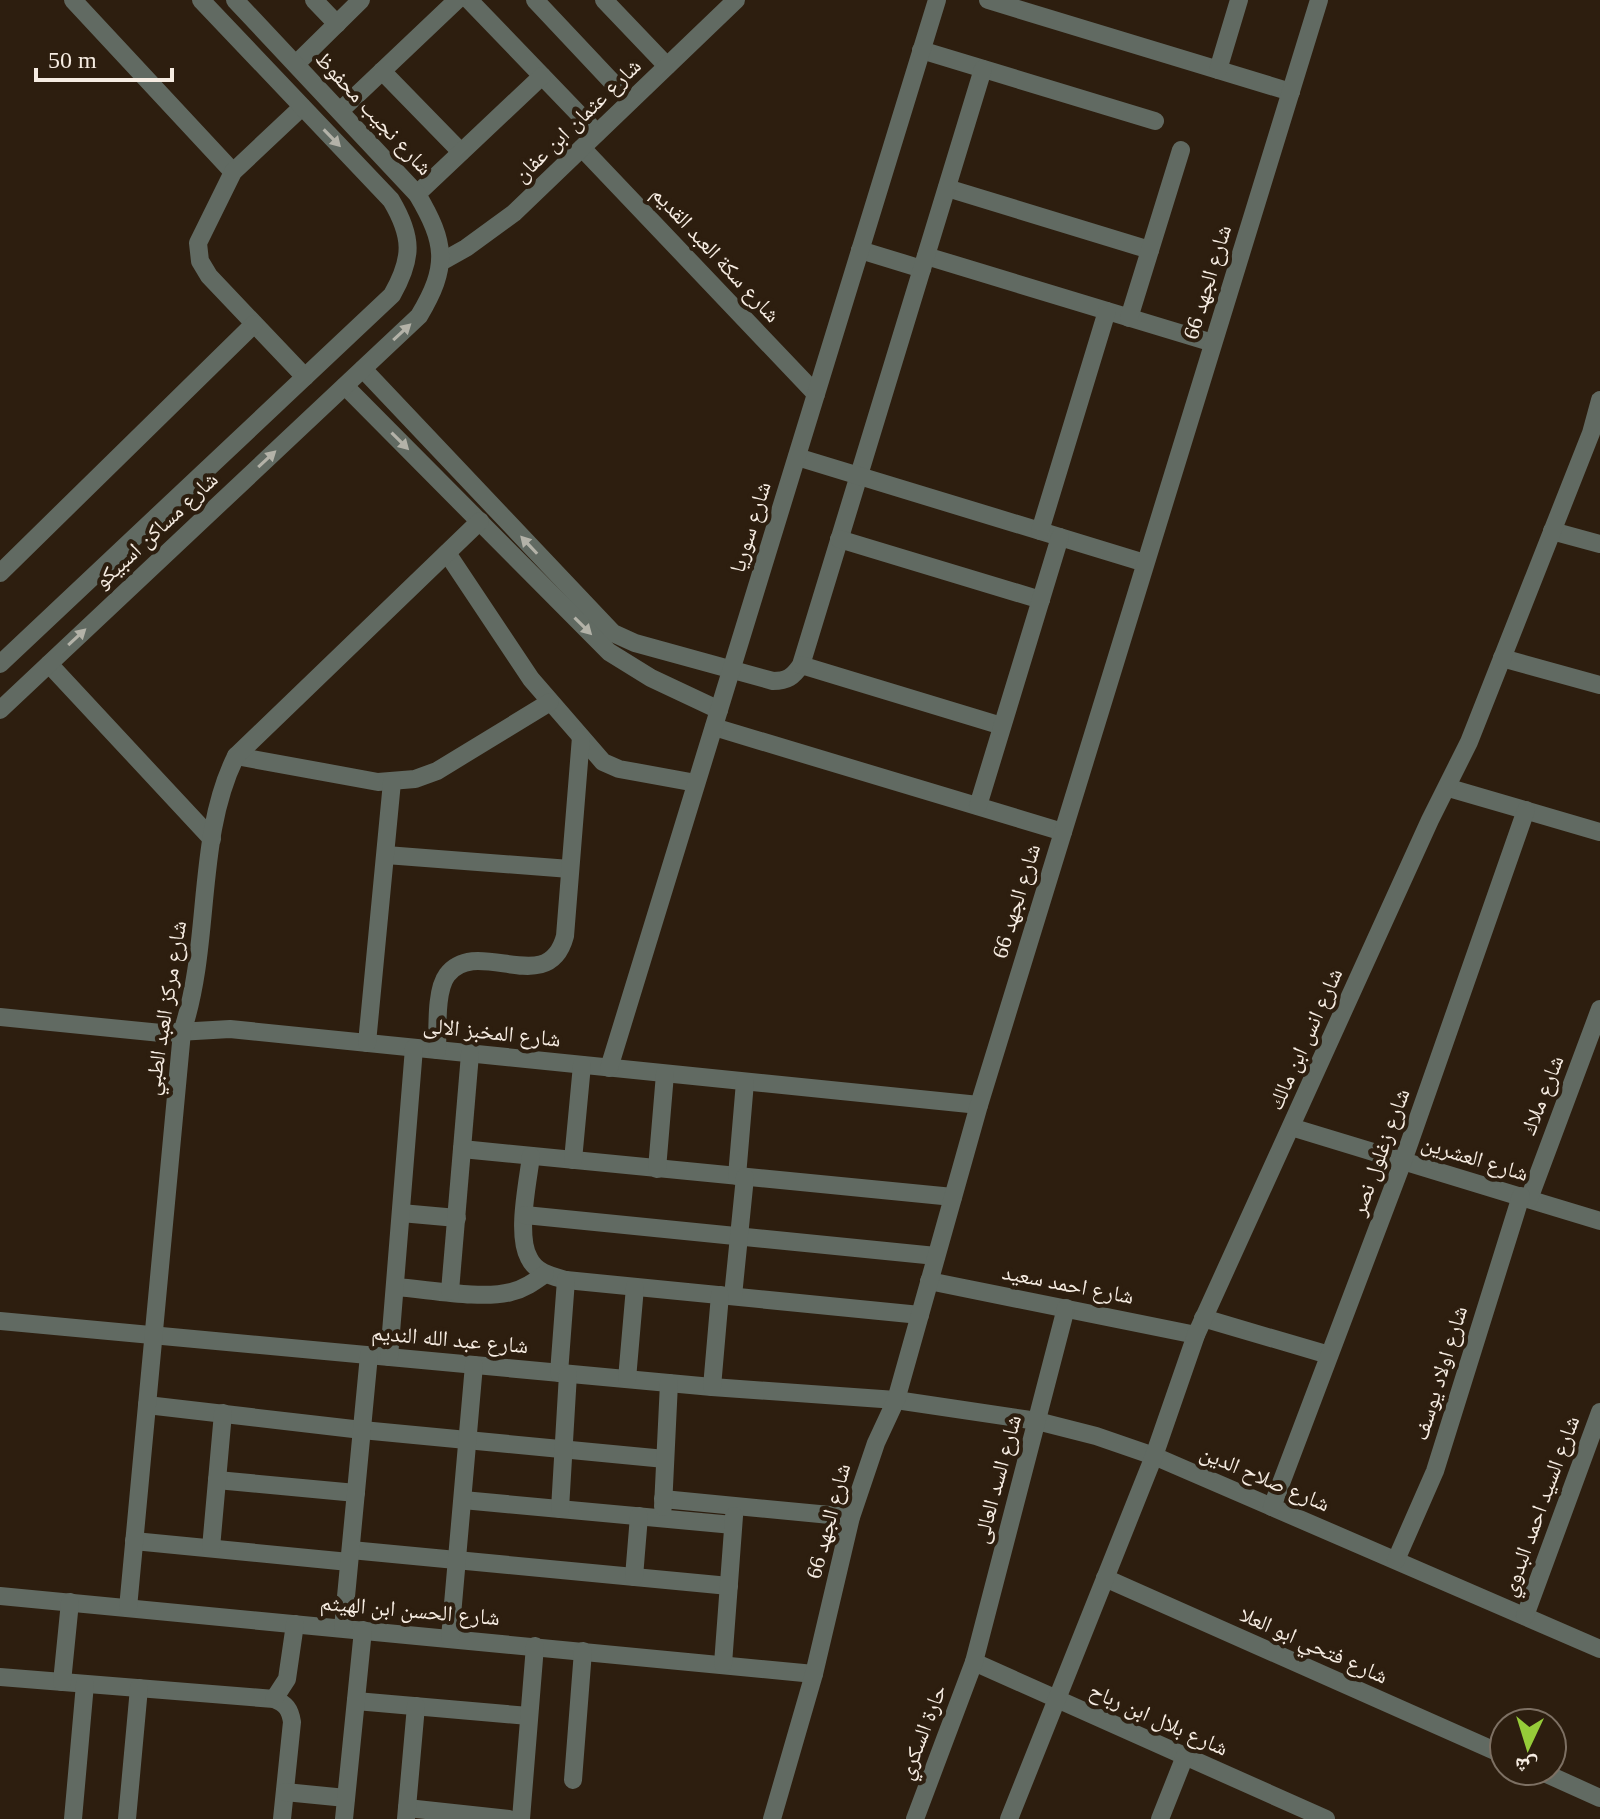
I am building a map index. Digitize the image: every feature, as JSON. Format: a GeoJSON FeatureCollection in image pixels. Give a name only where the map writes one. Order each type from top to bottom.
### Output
{"type":"FeatureCollection","features":[{"type":"Feature","properties":{"kind":"street"},"geometry":{"type":"LineString","coordinates":[[73,0],[233,172]]}},
{"type":"Feature","properties":{"kind":"street"},"geometry":{"type":"LineString","coordinates":[[201,0],[391,200],[404,222],[409,247],[405,272],[392,295],[305,377],[209,276],[200,261],[198,243],[233,172],[302,107]]}},
{"type":"Feature","properties":{"kind":"street","name":"شارع نجيب محفوظ"},"geometry":{"type":"LineString","coordinates":[[235,0],[417,194],[436,226],[441,262],[434,291],[419,316],[345,386]]}},
{"type":"Feature","properties":{"kind":"street"},"geometry":{"type":"LineString","coordinates":[[314,0],[337,24]]}},
{"type":"Feature","properties":{"kind":"street"},"geometry":{"type":"LineString","coordinates":[[296,64],[361,0]]}},
{"type":"Feature","properties":{"kind":"street"},"geometry":{"type":"LineString","coordinates":[[340,111],[457,0]]}},
{"type":"Feature","properties":{"kind":"street"},"geometry":{"type":"LineString","coordinates":[[469,0],[597,133]]}},
{"type":"Feature","properties":{"kind":"street"},"geometry":{"type":"LineString","coordinates":[[535,0],[630,101]]}},
{"type":"Feature","properties":{"kind":"street","name":"شارع عثمان ابن عفان"},"geometry":{"type":"LineString","coordinates":[[441,262],[514,213],[736,0]]}},
{"type":"Feature","properties":{"kind":"street","name":"شارع سوريا"},"geometry":{"type":"LineString","coordinates":[[609,1068],[937,0]]}},
{"type":"Feature","properties":{"kind":"street"},"geometry":{"type":"LineString","coordinates":[[988,0],[1024,5],[1291,92]]}},
{"type":"Feature","properties":{"kind":"street"},"geometry":{"type":"LineString","coordinates":[[1218,70],[1239,0]]}},
{"type":"Feature","properties":{"kind":"street","name":"شارع الجهد 66"},"geometry":{"type":"LineString","coordinates":[[772,1819],[814,1674],[851,1517],[876,1443],[896,1400],[979,1105],[1319,0]]}},
{"type":"Feature","properties":{"kind":"street"},"geometry":{"type":"LineString","coordinates":[[612,3],[667,66]]}},
{"type":"Feature","properties":{"kind":"street"},"geometry":{"type":"LineString","coordinates":[[921,50],[1155,121]]}},
{"type":"Feature","properties":{"kind":"street"},"geometry":{"type":"LineString","coordinates":[[363,369],[613,633],[635,643],[773,681],[784,681],[794,675],[801,665],[983,69]]}},
{"type":"Feature","properties":{"kind":"street"},"geometry":{"type":"LineString","coordinates":[[382,71],[461,152]]}},
{"type":"Feature","properties":{"kind":"street"},"geometry":{"type":"LineString","coordinates":[[417,194],[542,76]]}},
{"type":"Feature","properties":{"kind":"street","name":"شارع سكة العبد القديم"},"geometry":{"type":"LineString","coordinates":[[582,148],[816,394]]}},
{"type":"Feature","properties":{"kind":"street"},"geometry":{"type":"LineString","coordinates":[[1129,318],[1181,150]]}},
{"type":"Feature","properties":{"kind":"street"},"geometry":{"type":"LineString","coordinates":[[947,188],[1150,250]]}},
{"type":"Feature","properties":{"kind":"street"},"geometry":{"type":"LineString","coordinates":[[860,250],[924,262],[1213,343]]}},
{"type":"Feature","properties":{"kind":"street"},"geometry":{"type":"LineString","coordinates":[[1040,531],[1107,311]]}},
{"type":"Feature","properties":{"kind":"street"},"geometry":{"type":"LineString","coordinates":[[0,573],[254,324]]}},
{"type":"Feature","properties":{"kind":"street","name":"شارع مساكن اسبيكو"},"geometry":{"type":"LineString","coordinates":[[0,664],[305,377]]}},
{"type":"Feature","properties":{"kind":"street"},"geometry":{"type":"LineString","coordinates":[[345,386],[609,652],[716,719],[1063,832]]}},
{"type":"Feature","properties":{"kind":"street","name":"شارع مساكن اسبيكو"},"geometry":{"type":"LineString","coordinates":[[0,710],[345,386]]}},
{"type":"Feature","properties":{"kind":"street","name":"شارع انس ابن مالك"},"geometry":{"type":"LineString","coordinates":[[1009,1819],[1154,1456],[1200,1327],[1430,820],[1449,788],[1591,433],[1600,400]]}},
{"type":"Feature","properties":{"kind":"street"},"geometry":{"type":"LineString","coordinates":[[797,457],[1145,563]]}},
{"type":"Feature","properties":{"kind":"street","name":"شارع مركز العبد الطبي"},"geometry":{"type":"LineString","coordinates":[[128,1608],[182,1032],[198,969],[215,810],[223,782],[236,756],[480,521]]}},
{"type":"Feature","properties":{"kind":"street"},"geometry":{"type":"LineString","coordinates":[[1552,531],[1600,544]]}},
{"type":"Feature","properties":{"kind":"street"},"geometry":{"type":"LineString","coordinates":[[978,806],[1060,537]]}},
{"type":"Feature","properties":{"kind":"street"},"geometry":{"type":"LineString","coordinates":[[839,539],[1041,600]]}},
{"type":"Feature","properties":{"kind":"street"},"geometry":{"type":"LineString","coordinates":[[447,553],[531,679],[603,762],[696,783]]}},
{"type":"Feature","properties":{"kind":"street"},"geometry":{"type":"LineString","coordinates":[[1502,658],[1600,685]]}},
{"type":"Feature","properties":{"kind":"street"},"geometry":{"type":"LineString","coordinates":[[49,664],[212,839]]}},
{"type":"Feature","properties":{"kind":"street"},"geometry":{"type":"LineString","coordinates":[[801,665],[1002,726]]}},
{"type":"Feature","properties":{"kind":"street"},"geometry":{"type":"LineString","coordinates":[[236,756],[392,782],[415,779],[437,771],[550,702]]}},
{"type":"Feature","properties":{"kind":"street"},"geometry":{"type":"LineString","coordinates":[[437,1050],[440,992],[446,976],[459,965],[476,961],[534,966],[550,962],[561,951],[565,936],[581,737]]}},
{"type":"Feature","properties":{"kind":"street"},"geometry":{"type":"LineString","coordinates":[[367,1043],[392,782]]}},
{"type":"Feature","properties":{"kind":"street"},"geometry":{"type":"LineString","coordinates":[[1449,788],[1600,832]]}},
{"type":"Feature","properties":{"kind":"street","name":"شارع زغلول نصر"},"geometry":{"type":"LineString","coordinates":[[1272,1507],[1403,1161],[1526,810]]}},
{"type":"Feature","properties":{"kind":"street"},"geometry":{"type":"LineString","coordinates":[[386,855],[570,869]]}},
{"type":"Feature","properties":{"kind":"street","name":"شارع ملاك"},"geometry":{"type":"LineString","coordinates":[[1525,1198],[1600,1009]]}},
{"type":"Feature","properties":{"kind":"street","name":"شارع المخبز الالى"},"geometry":{"type":"LineString","coordinates":[[0,1017],[161,1033],[230,1029],[979,1105]]}},
{"type":"Feature","properties":{"kind":"street"},"geometry":{"type":"LineString","coordinates":[[389,1357],[414,1048]]}},
{"type":"Feature","properties":{"kind":"street"},"geometry":{"type":"LineString","coordinates":[[450,1291],[470,1054]]}},
{"type":"Feature","properties":{"kind":"street"},"geometry":{"type":"LineString","coordinates":[[573,1160],[582,1065]]}},
{"type":"Feature","properties":{"kind":"street"},"geometry":{"type":"LineString","coordinates":[[657,1169],[665,1074]]}},
{"type":"Feature","properties":{"kind":"street"},"geometry":{"type":"LineString","coordinates":[[712,1387],[739,1236],[745,1082]]}},
{"type":"Feature","properties":{"kind":"street","name":"شارع العشرين"},"geometry":{"type":"LineString","coordinates":[[1291,1127],[1600,1221]]}},
{"type":"Feature","properties":{"kind":"street"},"geometry":{"type":"LineString","coordinates":[[462,1149],[953,1197]]}},
{"type":"Feature","properties":{"kind":"street"},"geometry":{"type":"LineString","coordinates":[[531,1156],[523,1238],[529,1259],[545,1274],[566,1280],[920,1315]]}},
{"type":"Feature","properties":{"kind":"street","name":"شارع اولاد يوسف"},"geometry":{"type":"LineString","coordinates":[[1396,1560],[1435,1471],[1525,1198]]}},
{"type":"Feature","properties":{"kind":"street"},"geometry":{"type":"LineString","coordinates":[[401,1213],[457,1218]]}},
{"type":"Feature","properties":{"kind":"street"},"geometry":{"type":"LineString","coordinates":[[525,1215],[936,1256]]}},
{"type":"Feature","properties":{"kind":"street"},"geometry":{"type":"LineString","coordinates":[[395,1287],[490,1295],[510,1293],[528,1286],[545,1274]]}},
{"type":"Feature","properties":{"kind":"street"},"geometry":{"type":"LineString","coordinates":[[560,1509],[566,1280]]}},
{"type":"Feature","properties":{"kind":"street","name":"شارع احمد سعيد"},"geometry":{"type":"LineString","coordinates":[[929,1281],[1066,1308],[1200,1327],[1329,1355]]}},
{"type":"Feature","properties":{"kind":"street"},"geometry":{"type":"LineString","coordinates":[[627,1379],[635,1287]]}},
{"type":"Feature","properties":{"kind":"street","name":"شارع السد العالى"},"geometry":{"type":"LineString","coordinates":[[974,1662],[1066,1308]]}},
{"type":"Feature","properties":{"kind":"street","name":"شارع عبد الله النديم"},"geometry":{"type":"LineString","coordinates":[[0,1321],[712,1387],[896,1400]]}},
{"type":"Feature","properties":{"kind":"street"},"geometry":{"type":"LineString","coordinates":[[343,1628],[369,1355]]}},
{"type":"Feature","properties":{"kind":"street"},"geometry":{"type":"LineString","coordinates":[[450,1638],[474,1365]]}},
{"type":"Feature","properties":{"kind":"street"},"geometry":{"type":"LineString","coordinates":[[662,1518],[669,1383]]}},
{"type":"Feature","properties":{"kind":"street","name":"شارع صلاح الدين"},"geometry":{"type":"LineString","coordinates":[[896,1400],[1037,1421],[1096,1436],[1154,1456],[1600,1649]]}},
{"type":"Feature","properties":{"kind":"street"},"geometry":{"type":"LineString","coordinates":[[147,1405],[362,1430],[665,1459]]}},
{"type":"Feature","properties":{"kind":"street","name":"شارع السيد احمد البدوي"},"geometry":{"type":"LineString","coordinates":[[1525,1616],[1600,1412]]}},
{"type":"Feature","properties":{"kind":"street"},"geometry":{"type":"LineString","coordinates":[[211,1548],[223,1413]]}},
{"type":"Feature","properties":{"kind":"street"},"geometry":{"type":"LineString","coordinates":[[217,1480],[356,1493]]}},
{"type":"Feature","properties":{"kind":"street"},"geometry":{"type":"LineString","coordinates":[[663,1499],[734,1515]]}},
{"type":"Feature","properties":{"kind":"street"},"geometry":{"type":"LineString","coordinates":[[463,1500],[662,1518],[734,1515],[851,1517]]}},
{"type":"Feature","properties":{"kind":"street"},"geometry":{"type":"LineString","coordinates":[[723,1664],[734,1515]]}},
{"type":"Feature","properties":{"kind":"street"},"geometry":{"type":"LineString","coordinates":[[634,1577],[639,1516]]}},
{"type":"Feature","properties":{"kind":"street"},"geometry":{"type":"LineString","coordinates":[[134,1541],[211,1548],[457,1560],[729,1586]]}},
{"type":"Feature","properties":{"kind":"street","name":"شارع فتحي ابو العلا"},"geometry":{"type":"LineString","coordinates":[[1105,1578],[1488,1748]]}},
{"type":"Feature","properties":{"kind":"street","name":"شارع الحسن ابن الهيثم"},"geometry":{"type":"LineString","coordinates":[[0,1596],[814,1674]]}},
{"type":"Feature","properties":{"kind":"street"},"geometry":{"type":"LineString","coordinates":[[62,1682],[70,1602]]}},
{"type":"Feature","properties":{"kind":"street"},"geometry":{"type":"LineString","coordinates":[[274,1699],[287,1679],[295,1624]]}},
{"type":"Feature","properties":{"kind":"street"},"geometry":{"type":"LineString","coordinates":[[344,1819],[363,1630]]}},
{"type":"Feature","properties":{"kind":"street"},"geometry":{"type":"LineString","coordinates":[[521,1819],[535,1646]]}},
{"type":"Feature","properties":{"kind":"street"},"geometry":{"type":"LineString","coordinates":[[573,1780],[583,1651]]}},
{"type":"Feature","properties":{"kind":"street","name":"شارع بلال ابن رباح"},"geometry":{"type":"LineString","coordinates":[[974,1662],[1314,1817]]}},
{"type":"Feature","properties":{"kind":"street","name":"حارة السكري"},"geometry":{"type":"LineString","coordinates":[[915,1819],[974,1662]]}},
{"type":"Feature","properties":{"kind":"street"},"geometry":{"type":"LineString","coordinates":[[0,1677],[274,1699],[284,1703],[292,1722],[282,1819]]}},
{"type":"Feature","properties":{"kind":"street"},"geometry":{"type":"LineString","coordinates":[[73,1819],[85,1684]]}},
{"type":"Feature","properties":{"kind":"street"},"geometry":{"type":"LineString","coordinates":[[127,1819],[139,1688]]}},
{"type":"Feature","properties":{"kind":"street"},"geometry":{"type":"LineString","coordinates":[[356,1701],[529,1716]]}},
{"type":"Feature","properties":{"kind":"street"},"geometry":{"type":"LineString","coordinates":[[416,1706],[406,1813],[509,1819]]}},
{"type":"Feature","properties":{"kind":"street"},"geometry":{"type":"LineString","coordinates":[[1160,1819],[1185,1756]]}},
{"type":"Feature","properties":{"kind":"street"},"geometry":{"type":"LineString","coordinates":[[1568,1784],[1600,1798]]}},
{"type":"Feature","properties":{"kind":"street"},"geometry":{"type":"LineString","coordinates":[[285,1792],[346,1798]]}}]}
